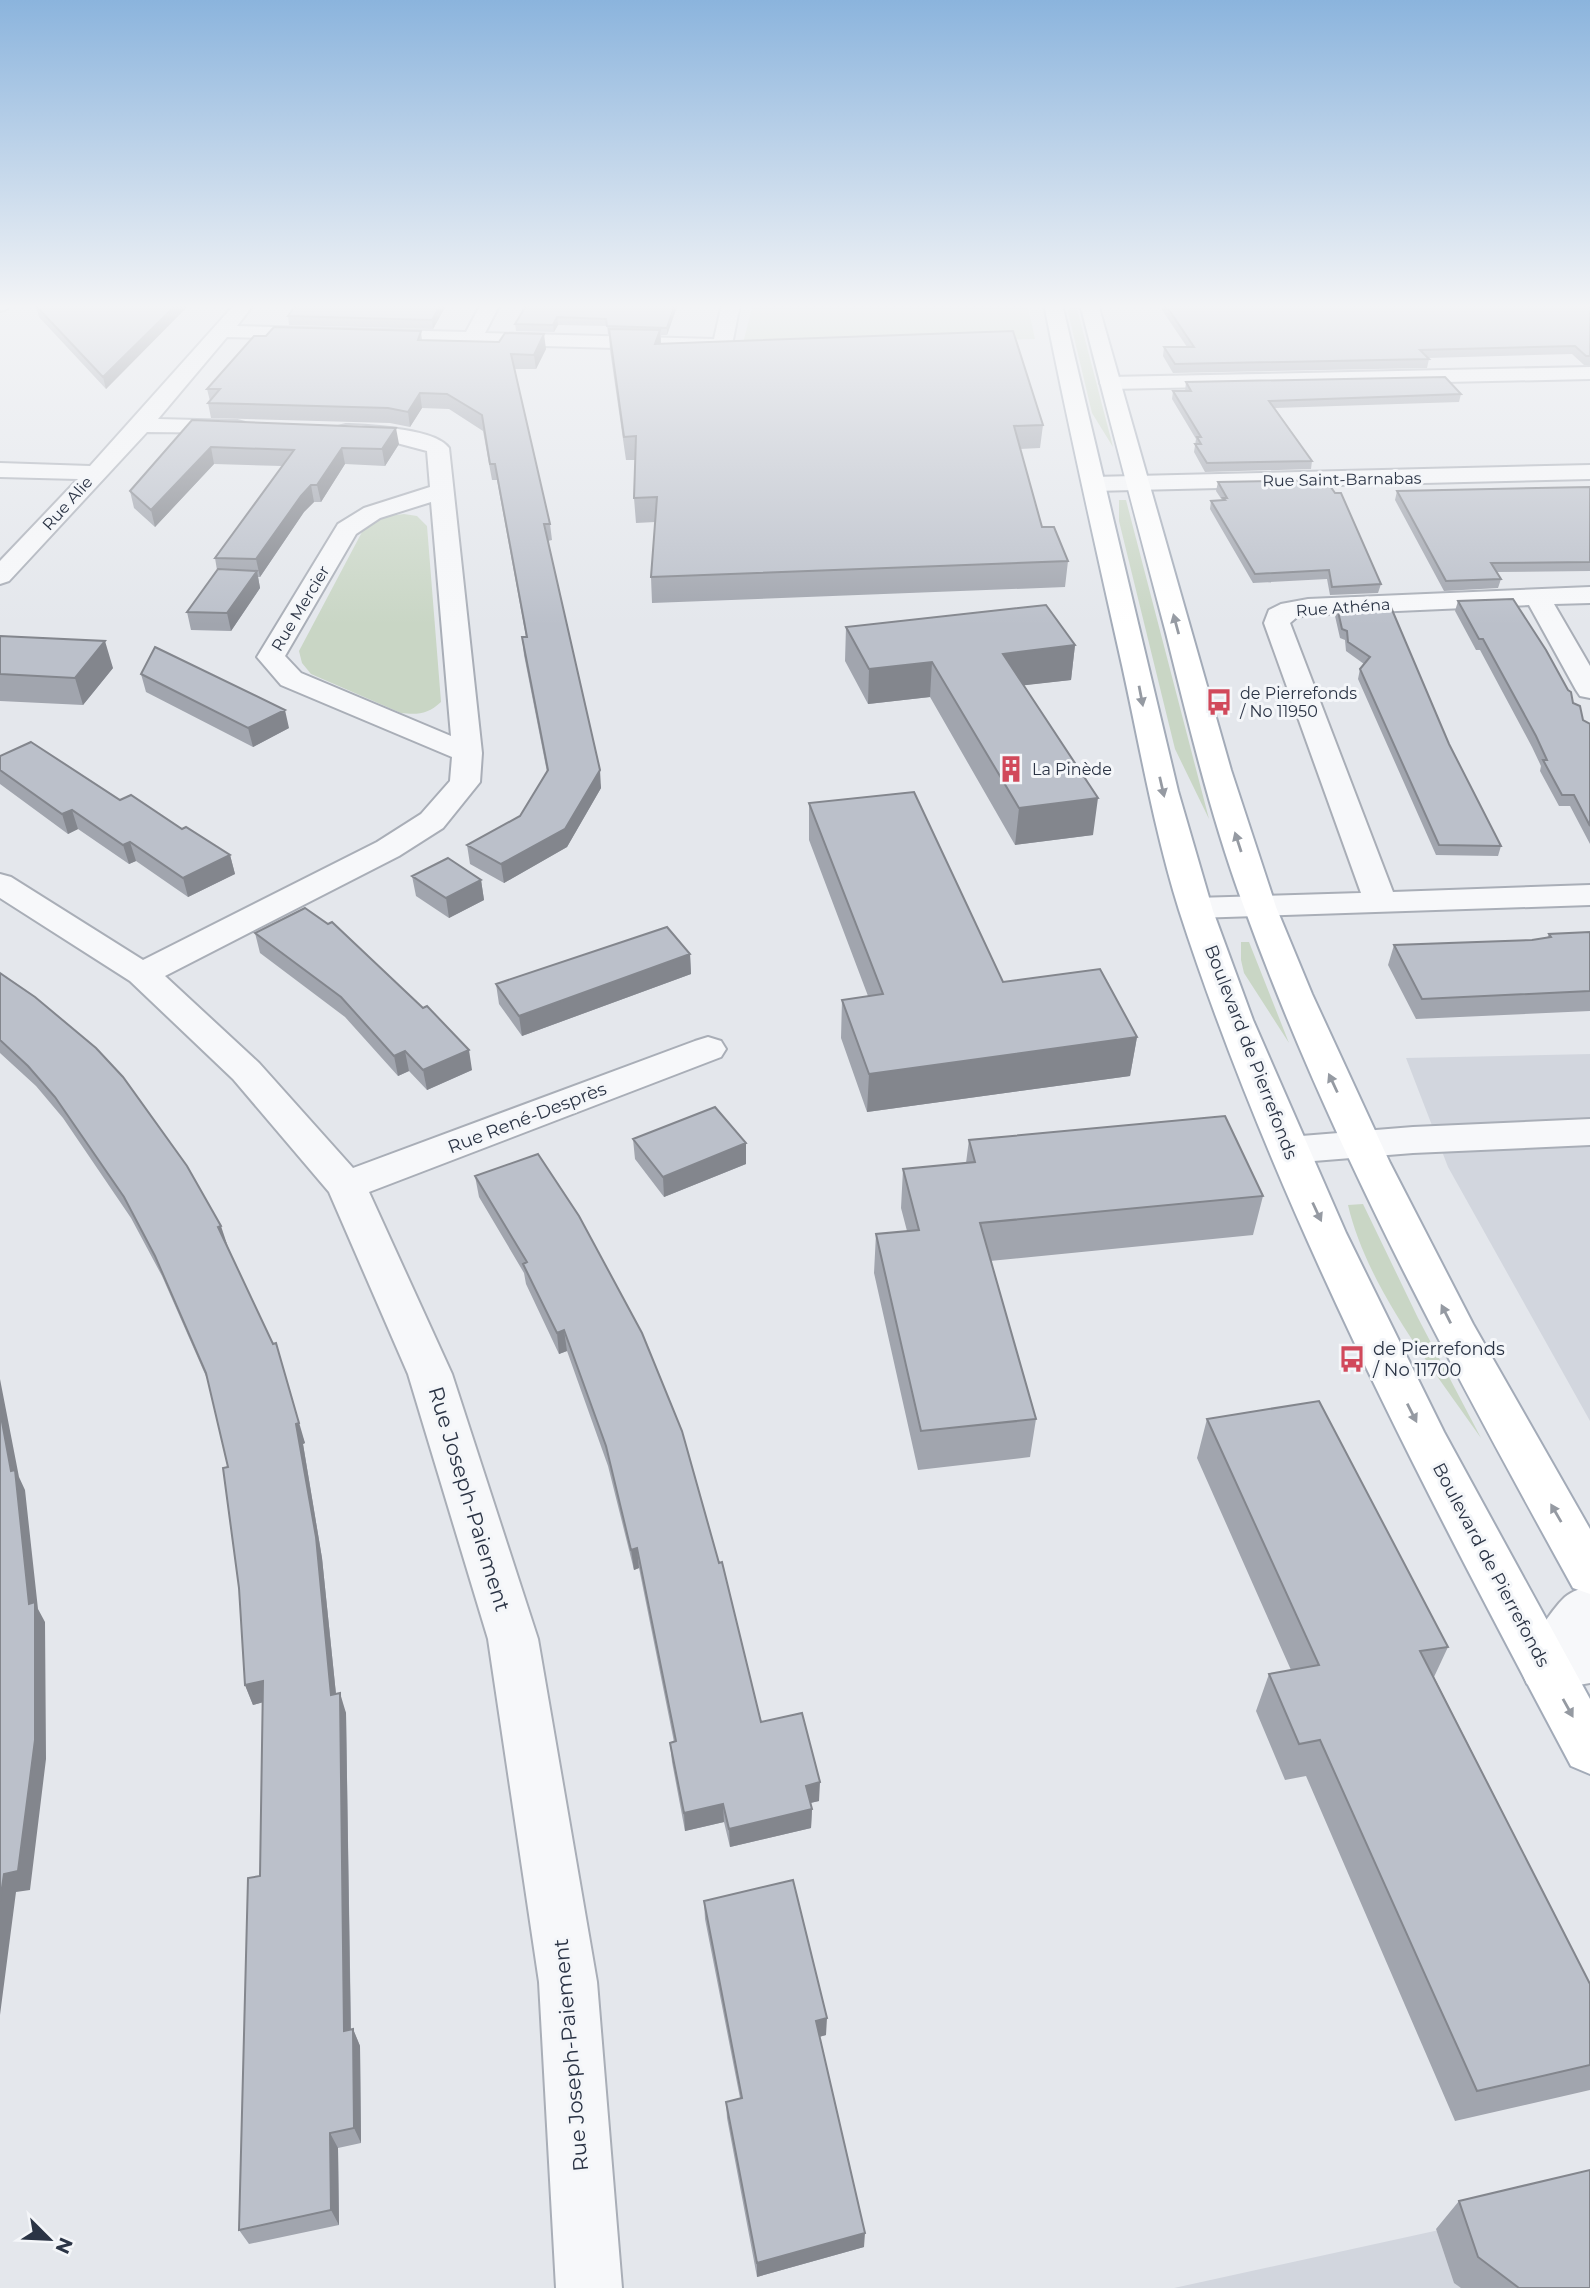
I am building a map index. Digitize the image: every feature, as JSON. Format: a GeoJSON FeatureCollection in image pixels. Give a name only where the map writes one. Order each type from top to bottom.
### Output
{"type":"FeatureCollection","features":[{"type":"Feature","properties":{"kind":"main road","name":"Boulevard de Pierrefonds"},"geometry":{"type":"LineString","coordinates":[[1076,411],[1170,820],[1195,908],[1236,1019],[1289,1150],[1402,1393],[1568,1664],[1590,1749]]}},
{"type":"Feature","properties":{"kind":"main road"},"geometry":{"type":"LineString","coordinates":[[1118,411],[1220,787],[1260,907],[1314,1039],[1362,1145],[1478,1376],[1590,1573]]}},
{"type":"Feature","properties":{"kind":"street","name":"Rue Alie"},"geometry":{"type":"LineString","coordinates":[[0,576],[153,411]]}},
{"type":"Feature","properties":{"kind":"street"},"geometry":{"type":"LineString","coordinates":[[141,425],[265,429]]}},
{"type":"Feature","properties":{"kind":"street"},"geometry":{"type":"LineString","coordinates":[[142,974],[388,849],[432,821],[465,782],[467,753],[438,448],[419,439],[390,433],[321,431]]}},
{"type":"Feature","properties":{"kind":"street"},"geometry":{"type":"LineString","coordinates":[[0,470],[94,473]]}},
{"type":"Feature","properties":{"kind":"street","name":"Rue Saint-Barnabas"},"geometry":{"type":"LineString","coordinates":[[1093,484],[1590,472]]}},
{"type":"Feature","properties":{"kind":"street","name":"Rue Mercier"},"geometry":{"type":"LineString","coordinates":[[441,491],[372,513],[347,529],[271,656],[291,679],[467,753]]}},
{"type":"Feature","properties":{"kind":"street","name":"Rue Athéna"},"geometry":{"type":"LineString","coordinates":[[1381,903],[1276,619],[1290,610],[1308,607],[1590,594]]}},
{"type":"Feature","properties":{"kind":"street"},"geometry":{"type":"LineString","coordinates":[[1537,597],[1590,690]]}},
{"type":"Feature","properties":{"kind":"street","name":"Rue Joseph-Paiement"},"geometry":{"type":"LineString","coordinates":[[0,884],[142,974],[246,1071],[346,1186],[429,1374],[513,1639],[568,1982],[589,2288]]}},
{"type":"Feature","properties":{"kind":"street"},"geometry":{"type":"LineString","coordinates":[[1195,908],[1590,895]]}},
{"type":"Feature","properties":{"kind":"street","name":"Rue René-Desprès"},"geometry":{"type":"LineString","coordinates":[[346,1186],[708,1049]]}},
{"type":"Feature","properties":{"kind":"street"},"geometry":{"type":"LineString","coordinates":[[1289,1150],[1590,1132]]}},
{"type":"Feature","properties":{"kind":"street"},"geometry":{"type":"LineString","coordinates":[[1568,1664],[1581,1614],[1590,1607]]}},
{"type":"Feature","properties":{"kind":"shaded area"},"geometry":{"type":"Polygon","coordinates":[[[1590,1054],[1590,1421],[1448,1167],[1406,1058],[1590,1054]]]}},
{"type":"Feature","properties":{"kind":"shaded area"},"geometry":{"type":"Polygon","coordinates":[[[1590,2197],[1590,2288],[1174,2288],[1590,2197]]]}},
{"type":"Feature","properties":{"kind":"green space"},"geometry":{"type":"Polygon","coordinates":[[[1091,411],[1104,411],[1113,447],[1091,411]]]}},
{"type":"Feature","properties":{"kind":"green space"},"geometry":{"type":"Polygon","coordinates":[[[1119,500],[1126,500],[1209,819],[1175,749],[1119,521],[1119,500]]]}},
{"type":"Feature","properties":{"kind":"green space"},"geometry":{"type":"Polygon","coordinates":[[[404,514],[417,516],[427,526],[441,702],[418,714],[401,713],[311,674],[302,663],[299,651],[362,532],[381,517],[404,514]]]}},
{"type":"Feature","properties":{"kind":"green space"},"geometry":{"type":"Polygon","coordinates":[[[1241,942],[1249,942],[1289,1043],[1244,973],[1241,942]]]}},
{"type":"Feature","properties":{"kind":"green space"},"geometry":{"type":"Polygon","coordinates":[[[1363,1204],[1418,1318],[1481,1438],[1423,1356],[1370,1266],[1348,1205],[1363,1204]]]}},
{"type":"Feature","properties":{"kind":"building"},"geometry":{"type":"Polygon","coordinates":[[[475,411],[524,411],[550,524],[544,524],[600,770],[565,829],[501,864],[467,845],[520,816],[548,770],[522,637],[527,637],[495,464],[490,464],[482,415],[475,411]]]}},
{"type":"Feature","properties":{"kind":"building"},"geometry":{"type":"Polygon","coordinates":[[[620,411],[1038,411],[1043,425],[1014,426],[1042,527],[1054,527],[1068,561],[651,577],[657,497],[634,498],[636,436],[624,437],[620,411]]]}},
{"type":"Feature","properties":{"kind":"building"},"geometry":{"type":"Polygon","coordinates":[[[1185,411],[1276,411],[1312,461],[1207,463],[1195,444],[1201,444],[1197,437],[1201,437],[1185,411]]]}},
{"type":"Feature","properties":{"kind":"building"},"geometry":{"type":"Polygon","coordinates":[[[192,420],[396,428],[382,449],[342,448],[317,485],[311,485],[301,496],[256,559],[215,558],[294,450],[211,447],[151,510],[130,491],[192,420]]]}},
{"type":"Feature","properties":{"kind":"building"},"geometry":{"type":"Polygon","coordinates":[[[1326,480],[1335,493],[1341,493],[1381,584],[1332,587],[1329,570],[1255,574],[1211,501],[1227,498],[1218,482],[1326,480]]]}},
{"type":"Feature","properties":{"kind":"building"},"geometry":{"type":"Polygon","coordinates":[[[1590,487],[1590,562],[1491,563],[1501,579],[1446,581],[1397,491],[1590,487]]]}},
{"type":"Feature","properties":{"kind":"building"},"geometry":{"type":"Polygon","coordinates":[[[218,569],[257,571],[227,613],[187,612],[218,569]]]}},
{"type":"Feature","properties":{"kind":"building"},"geometry":{"type":"Polygon","coordinates":[[[1513,599],[1571,692],[1573,703],[1580,706],[1583,720],[1590,724],[1590,826],[1574,795],[1562,795],[1543,760],[1547,760],[1536,736],[1483,639],[1479,639],[1458,601],[1513,599]]]}},
{"type":"Feature","properties":{"kind":"building"},"geometry":{"type":"Polygon","coordinates":[[[1046,605],[1075,645],[1003,654],[1098,798],[1019,808],[932,662],[869,669],[846,627],[1046,605]]]}},
{"type":"Feature","properties":{"kind":"building"},"geometry":{"type":"Polygon","coordinates":[[[1390,605],[1449,744],[1501,846],[1439,845],[1360,669],[1370,657],[1348,642],[1347,631],[1342,629],[1337,607],[1390,605]]]}},
{"type":"Feature","properties":{"kind":"building"},"geometry":{"type":"Polygon","coordinates":[[[0,636],[105,641],[75,678],[0,674],[0,636]]]}},
{"type":"Feature","properties":{"kind":"building"},"geometry":{"type":"Polygon","coordinates":[[[155,647],[285,710],[248,728],[141,674],[155,647]]]}},
{"type":"Feature","properties":{"kind":"building"},"geometry":{"type":"Polygon","coordinates":[[[31,742],[120,800],[131,795],[182,829],[186,827],[230,855],[183,878],[130,842],[123,845],[72,810],[62,814],[0,770],[0,756],[31,742]]]}},
{"type":"Feature","properties":{"kind":"building"},"geometry":{"type":"Polygon","coordinates":[[[914,792],[1003,982],[1100,969],[1137,1037],[869,1074],[842,1000],[883,994],[809,803],[914,792]]]}},
{"type":"Feature","properties":{"kind":"building"},"geometry":{"type":"Polygon","coordinates":[[[448,858],[481,880],[446,898],[412,876],[448,858]]]}},
{"type":"Feature","properties":{"kind":"building"},"geometry":{"type":"Polygon","coordinates":[[[305,908],[328,924],[332,922],[423,1008],[427,1006],[469,1050],[423,1070],[405,1051],[394,1056],[341,997],[255,933],[305,908]]]}},
{"type":"Feature","properties":{"kind":"building"},"geometry":{"type":"Polygon","coordinates":[[[667,927],[690,954],[519,1016],[496,984],[667,927]]]}},
{"type":"Feature","properties":{"kind":"building"},"geometry":{"type":"Polygon","coordinates":[[[1590,932],[1590,991],[1422,999],[1394,945],[1532,940],[1551,937],[1549,934],[1590,932]]]}},
{"type":"Feature","properties":{"kind":"building"},"geometry":{"type":"Polygon","coordinates":[[[0,973],[35,997],[96,1048],[123,1077],[187,1166],[221,1226],[218,1227],[273,1344],[276,1343],[299,1423],[296,1424],[316,1537],[331,1695],[340,1693],[344,2031],[353,2029],[354,2128],[330,2133],[331,2210],[239,2230],[248,1878],[260,1876],[263,1681],[245,1685],[239,1588],[223,1468],[228,1467],[206,1373],[155,1256],[124,1197],[55,1097],[0,1040],[0,973]]]}},
{"type":"Feature","properties":{"kind":"building"},"geometry":{"type":"Polygon","coordinates":[[[715,1107],[746,1143],[663,1177],[633,1139],[715,1107]]]}},
{"type":"Feature","properties":{"kind":"building"},"geometry":{"type":"Polygon","coordinates":[[[1225,1116],[1263,1196],[980,1223],[1036,1419],[921,1431],[876,1234],[919,1230],[903,1169],[975,1162],[969,1140],[1225,1116]]]}},
{"type":"Feature","properties":{"kind":"building"},"geometry":{"type":"Polygon","coordinates":[[[538,1154],[579,1216],[642,1333],[682,1431],[719,1563],[722,1562],[761,1722],[802,1713],[820,1782],[806,1786],[812,1809],[729,1829],[723,1804],[684,1813],[670,1743],[676,1741],[637,1548],[631,1550],[606,1446],[564,1330],[557,1333],[523,1264],[527,1262],[475,1176],[538,1154]]]}},
{"type":"Feature","properties":{"kind":"building"},"geometry":{"type":"Polygon","coordinates":[[[1319,1401],[1448,1647],[1420,1651],[1590,1984],[1590,2065],[1477,2091],[1320,1740],[1299,1744],[1269,1674],[1319,1665],[1207,1419],[1319,1401]]]}},
{"type":"Feature","properties":{"kind":"building"},"geometry":{"type":"Polygon","coordinates":[[[0,1411],[11,1471],[15,1470],[29,1604],[35,1602],[35,1740],[18,1871],[4,1874],[0,1901],[0,1411]]]}},
{"type":"Feature","properties":{"kind":"building"},"geometry":{"type":"Polygon","coordinates":[[[793,1880],[827,2018],[816,2021],[865,2233],[757,2263],[726,2102],[742,2098],[704,1901],[793,1880]]]}},
{"type":"Feature","properties":{"kind":"building"},"geometry":{"type":"Polygon","coordinates":[[[1590,2170],[1590,2288],[1519,2288],[1478,2257],[1459,2201],[1590,2170]]]}},
{"type":"Feature","properties":{"kind":"place","name":"de Pierrefonds / No 11950"},"geometry":{"type":"Point","coordinates":[1219,702]}},
{"type":"Feature","properties":{"kind":"place","name":"La Pinède"},"geometry":{"type":"Point","coordinates":[1011,769]}},
{"type":"Feature","properties":{"kind":"place","name":"de Pierrefonds / No 11700"},"geometry":{"type":"Point","coordinates":[1352,1359]}}]}
